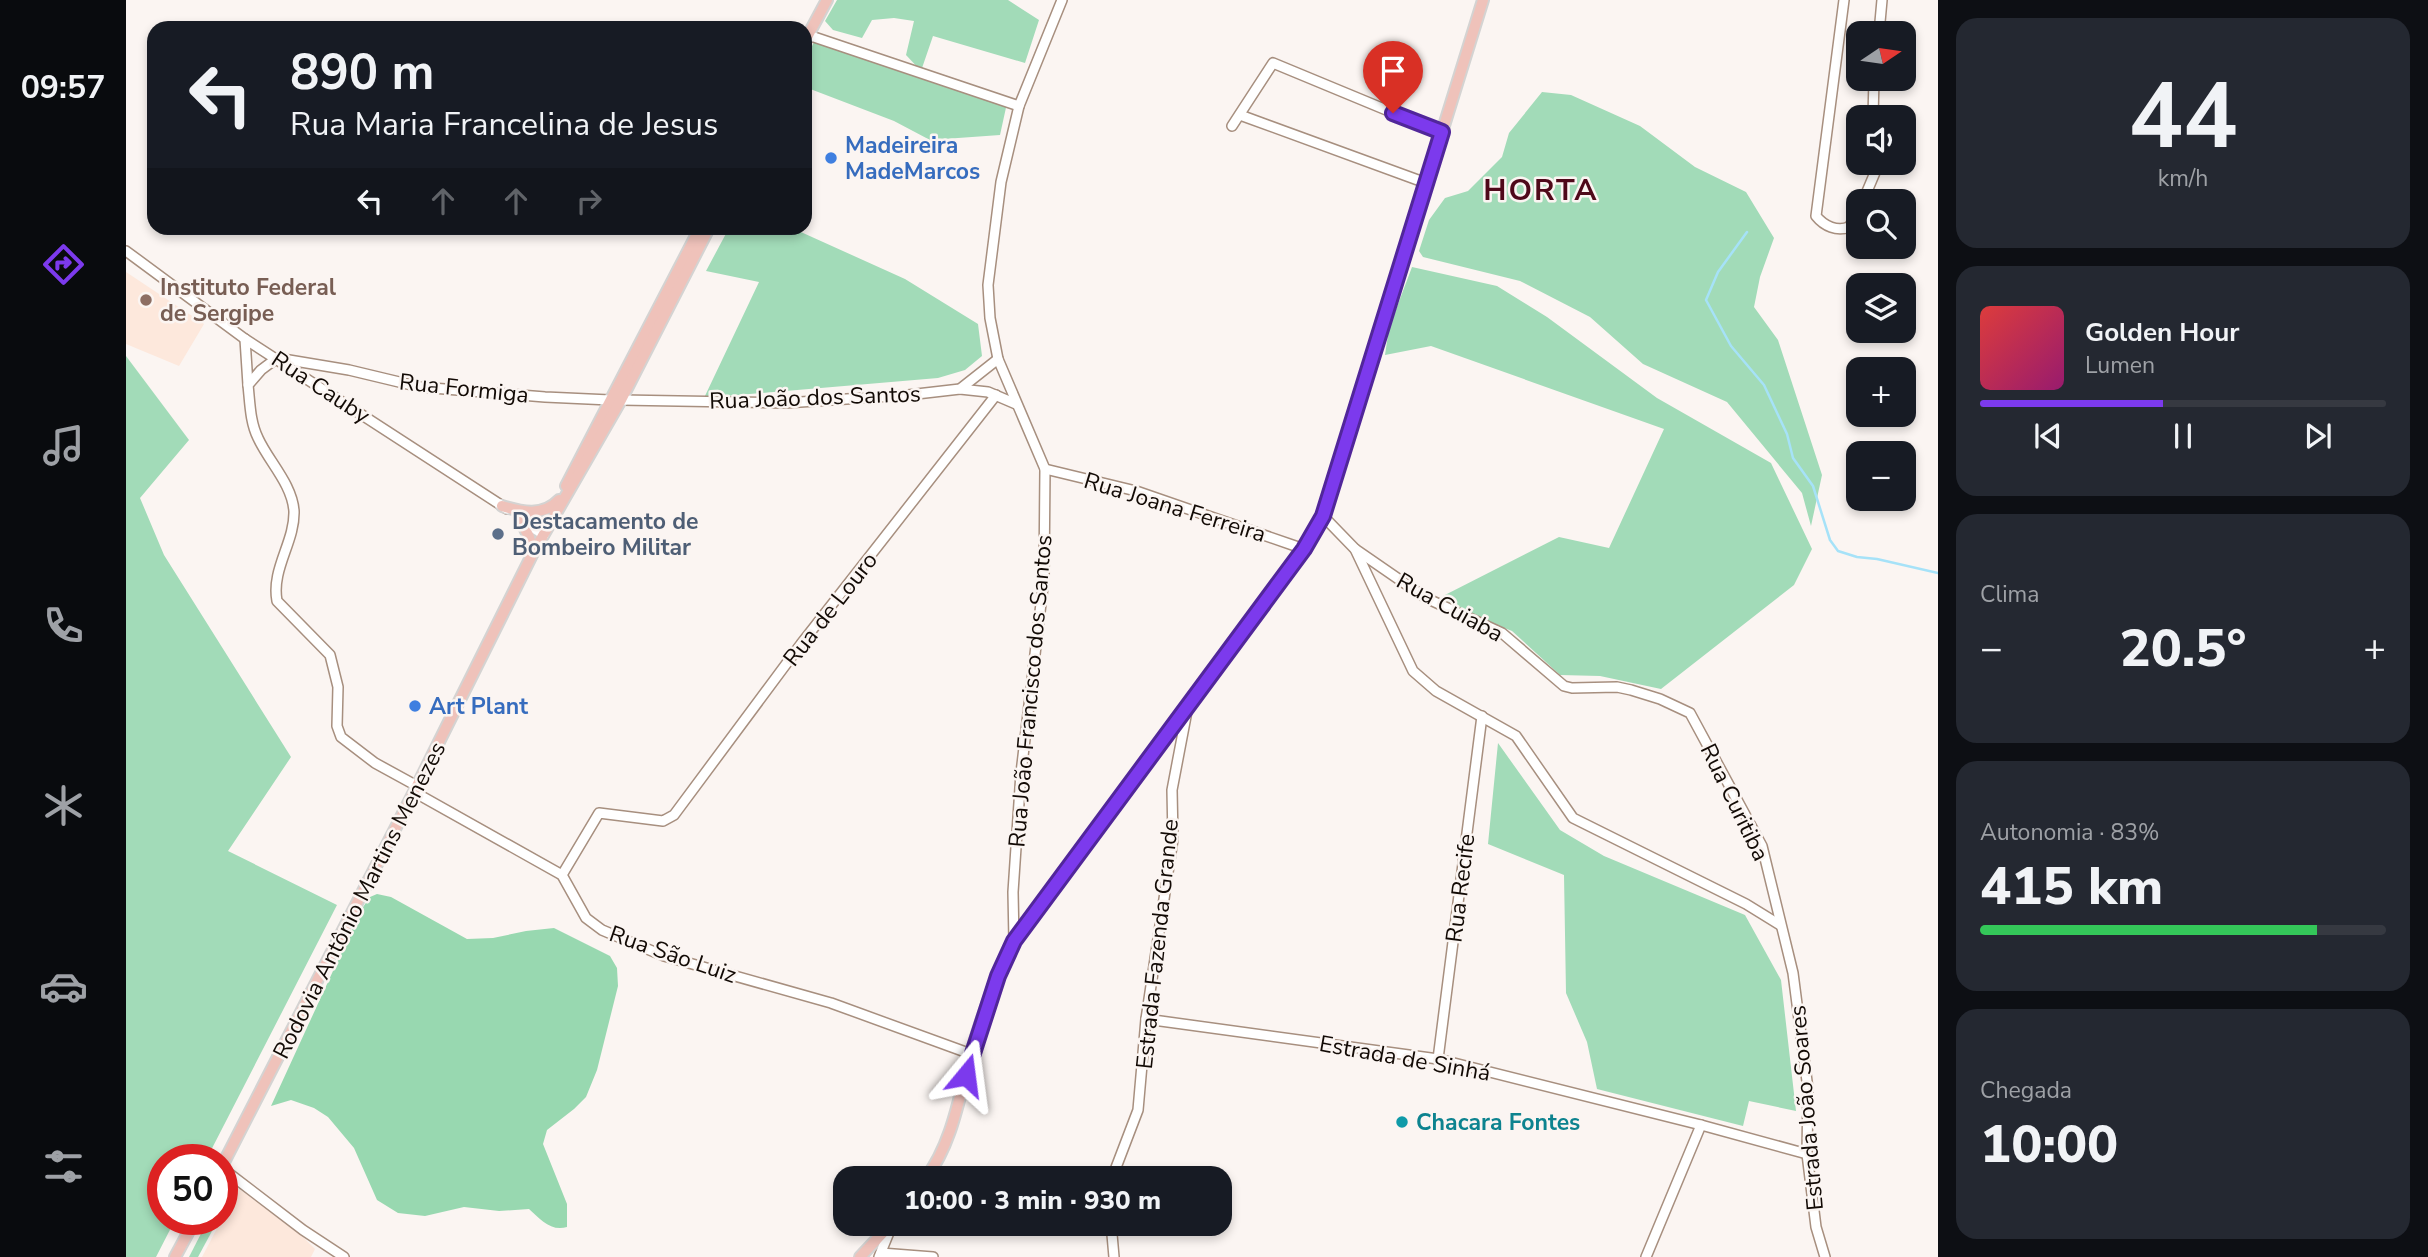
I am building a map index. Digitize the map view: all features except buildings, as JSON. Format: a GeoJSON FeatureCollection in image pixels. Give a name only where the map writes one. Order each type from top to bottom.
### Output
{"type":"FeatureCollection","features":[{"type":"Feature","properties":{"kind":"main road"},"geometry":{"type":"LineString","coordinates":[[812,21],[821,0]]}},
{"type":"Feature","properties":{"kind":"main road"},"geometry":{"type":"LineString","coordinates":[[812,25],[827,0]]}},
{"type":"Feature","properties":{"kind":"main road"},"geometry":{"type":"LineString","coordinates":[[935,1166],[954,1122],[971,1054],[998,976],[1014,941],[1304,549],[1323,516],[1483,0]]}},
{"type":"Feature","properties":{"kind":"main road","name":"Rodovia Antônio Martins Menezes"},"geometry":{"type":"LineString","coordinates":[[234,1144],[416,789],[559,500],[616,400],[697,235]]}},
{"type":"Feature","properties":{"kind":"main road","name":"Rodovia Antônio Martins Menezes"},"geometry":{"type":"LineString","coordinates":[[551,520],[705,235]]}},
{"type":"Feature","properties":{"kind":"main road"},"geometry":{"type":"LineString","coordinates":[[502,506],[531,512],[545,509],[559,500]]}},
{"type":"Feature","properties":{"kind":"main road"},"geometry":{"type":"LineString","coordinates":[[520,519],[533,553]]}},
{"type":"Feature","properties":{"kind":"main road"},"geometry":{"type":"LineString","coordinates":[[175,1257],[187,1235]]}},
{"type":"Feature","properties":{"kind":"main road"},"geometry":{"type":"LineString","coordinates":[[860,1257],[880,1236]]}},
{"type":"Feature","properties":{"kind":"street","name":"Rua João Francisco dos Santos"},"geometry":{"type":"LineString","coordinates":[[1014,941],[1013,892],[1021,773],[1044,578],[1045,469],[998,359],[990,318],[988,285],[1001,182],[1019,106],[1062,0]]}},
{"type":"Feature","properties":{"kind":"street"},"geometry":{"type":"LineString","coordinates":[[1844,0],[1816,216],[1829,226],[1846,228]]}},
{"type":"Feature","properties":{"kind":"street"},"geometry":{"type":"LineString","coordinates":[[1880,21],[1882,0]]}},
{"type":"Feature","properties":{"kind":"street"},"geometry":{"type":"LineString","coordinates":[[812,37],[1019,106]]}},
{"type":"Feature","properties":{"kind":"street"},"geometry":{"type":"LineString","coordinates":[[1232,126],[1273,63],[1442,132]]}},
{"type":"Feature","properties":{"kind":"street"},"geometry":{"type":"LineString","coordinates":[[1240,115],[1426,183]]}},
{"type":"Feature","properties":{"kind":"street","name":"Rua Cauby"},"geometry":{"type":"LineString","coordinates":[[126,251],[245,339],[544,535]]}},
{"type":"Feature","properties":{"kind":"street"},"geometry":{"type":"LineString","coordinates":[[245,339],[253,426],[257,438],[290,494],[294,511],[291,532],[276,584],[277,601],[330,655],[338,687],[337,726],[341,737],[416,789],[562,875]]}},
{"type":"Feature","properties":{"kind":"street"},"geometry":{"type":"LineString","coordinates":[[248,385],[261,370],[277,358]]}},
{"type":"Feature","properties":{"kind":"street","name":"Rua Formiga"},"geometry":{"type":"LineString","coordinates":[[277,358],[349,370],[420,387],[616,400]]}},
{"type":"Feature","properties":{"kind":"street"},"geometry":{"type":"LineString","coordinates":[[960,389],[998,359]]}},
{"type":"Feature","properties":{"kind":"street","name":"Rua João dos Santos"},"geometry":{"type":"LineString","coordinates":[[616,400],[785,403],[960,389],[982,390],[1016,404]]}},
{"type":"Feature","properties":{"kind":"street","name":"Rua de Louro"},"geometry":{"type":"LineString","coordinates":[[562,875],[596,816],[604,812],[663,821],[674,815],[801,644],[996,395]]}},
{"type":"Feature","properties":{"kind":"street","name":"Rua Joana Ferreira"},"geometry":{"type":"LineString","coordinates":[[1045,469],[1136,491],[1304,549]]}},
{"type":"Feature","properties":{"kind":"street"},"geometry":{"type":"LineString","coordinates":[[1323,516],[1355,549],[1413,671],[1436,691],[1516,736],[1577,822],[1746,904],[1780,925]]}},
{"type":"Feature","properties":{"kind":"street","name":"Rua Cuiaba"},"geometry":{"type":"LineString","coordinates":[[1355,549],[1426,598],[1502,633],[1564,686],[1617,687],[1660,699]]}},
{"type":"Feature","properties":{"kind":"street","name":"Rua Curitiba"},"geometry":{"type":"LineString","coordinates":[[1660,699],[1692,715],[1734,793],[1762,846],[1780,925]]}},
{"type":"Feature","properties":{"kind":"street","name":"Estrada Fazenda Grande"},"geometry":{"type":"LineString","coordinates":[[1117,1166],[1137,1117],[1146,1019],[1173,839],[1172,784],[1188,706]]}},
{"type":"Feature","properties":{"kind":"street","name":"Rua Recife"},"geometry":{"type":"LineString","coordinates":[[1438,1059],[1482,716]]}},
{"type":"Feature","properties":{"kind":"street","name":"Rua São Luiz"},"geometry":{"type":"LineString","coordinates":[[562,875],[586,918],[602,930],[664,956],[831,1003],[971,1054]]}},
{"type":"Feature","properties":{"kind":"street","name":"Estrada João Soares"},"geometry":{"type":"LineString","coordinates":[[1780,925],[1793,973],[1806,1066],[1809,1100],[1807,1154],[1816,1227],[1825,1257]]}},
{"type":"Feature","properties":{"kind":"street","name":"Estrada de Sinhá"},"geometry":{"type":"LineString","coordinates":[[1146,1019],[1438,1059],[1807,1154]]}},
{"type":"Feature","properties":{"kind":"street"},"geometry":{"type":"LineString","coordinates":[[1646,1257],[1701,1125]]}},
{"type":"Feature","properties":{"kind":"street"},"geometry":{"type":"LineString","coordinates":[[238,1179],[303,1230],[344,1257]]}},
{"type":"Feature","properties":{"kind":"street"},"geometry":{"type":"LineString","coordinates":[[887,1236],[880,1255],[933,1257]]}},
{"type":"Feature","properties":{"kind":"street"},"geometry":{"type":"LineString","coordinates":[[1112,1236],[1114,1257]]}},
{"type":"Feature","properties":{"kind":"shaded area","name":"Instituto Federal de Sergipe"},"geometry":{"type":"Polygon","coordinates":[[[126,272],[204,324],[179,366],[126,344],[126,272]]]}},
{"type":"Feature","properties":{"kind":"shaded area"},"geometry":{"type":"Polygon","coordinates":[[[238,1188],[315,1249],[311,1257],[202,1257],[213,1235],[238,1235],[238,1188]]]}},
{"type":"Feature","properties":{"kind":"green space"},"geometry":{"type":"Polygon","coordinates":[[[837,0],[1008,0],[1039,20],[1025,63],[933,36],[921,71],[906,55],[914,21],[894,18],[872,20],[862,38],[833,30],[825,21],[837,0]]]}},
{"type":"Feature","properties":{"kind":"green space"},"geometry":{"type":"Polygon","coordinates":[[[814,42],[1007,103],[1000,135],[930,140],[894,121],[812,90],[814,42]]]}},
{"type":"Feature","properties":{"kind":"green space"},"geometry":{"type":"Polygon","coordinates":[[[1542,92],[1571,95],[1640,126],[1695,167],[1746,192],[1774,238],[1760,277],[1754,307],[1778,340],[1822,475],[1811,526],[1802,493],[1727,402],[1643,364],[1590,317],[1520,281],[1423,257],[1419,251],[1429,220],[1445,198],[1468,191],[1502,157],[1509,133],[1542,92]]]}},
{"type":"Feature","properties":{"kind":"green space"},"geometry":{"type":"Polygon","coordinates":[[[725,235],[808,235],[905,279],[978,324],[982,356],[965,370],[938,378],[704,398],[759,282],[706,271],[725,235]]]}},
{"type":"Feature","properties":{"kind":"green space"},"geometry":{"type":"Polygon","coordinates":[[[1412,267],[1497,286],[1547,317],[1657,398],[1771,463],[1812,549],[1794,585],[1661,689],[1600,676],[1560,675],[1512,631],[1442,603],[1443,596],[1559,537],[1609,548],[1664,429],[1431,346],[1385,355],[1389,328],[1412,267]]]}},
{"type":"Feature","properties":{"kind":"green space"},"geometry":{"type":"Polygon","coordinates":[[[126,356],[189,440],[140,498],[164,555],[291,757],[228,851],[337,905],[214,1144],[147,1144],[147,1235],[167,1235],[156,1257],[126,1257],[126,356]]]}},
{"type":"Feature","properties":{"kind":"green space"},"geometry":{"type":"Polygon","coordinates":[[[1498,743],[1560,830],[1604,856],[1745,915],[1781,980],[1796,1111],[1749,1101],[1743,1126],[1597,1089],[1587,1042],[1566,993],[1564,875],[1488,844],[1498,743]]]}},
{"type":"Feature","properties":{"kind":"green space"},"geometry":{"type":"Polygon","coordinates":[[[377,894],[391,897],[467,939],[493,938],[554,928],[610,956],[617,968],[618,986],[597,1070],[586,1097],[547,1130],[543,1144],[567,1204],[567,1227],[551,1226],[529,1209],[499,1211],[464,1207],[425,1216],[398,1213],[377,1200],[354,1148],[328,1117],[314,1108],[291,1100],[271,1106],[361,910],[370,897],[377,894]]]}},
{"type":"Feature","properties":{"kind":"green space"},"geometry":{"type":"Polygon","coordinates":[[[200,1235],[210,1235],[198,1257],[189,1257],[200,1235]]]}},
{"type":"Feature","properties":{"kind":"waterway"},"geometry":{"type":"LineString","coordinates":[[1747,232],[1718,272],[1706,300],[1731,346],[1764,385],[1787,434],[1793,458],[1813,486],[1830,540],[1838,551],[1857,557],[1938,573]]}},
{"type":"Feature","properties":{"kind":"place","name":"Madeireira MadeMarcos"},"geometry":{"type":"Point","coordinates":[831,158]}},
{"type":"Feature","properties":{"kind":"place","name":"Instituto Federal de Sergipe"},"geometry":{"type":"Point","coordinates":[146,300]}},
{"type":"Feature","properties":{"kind":"place","name":"Destacamento de Bombeiro Militar"},"geometry":{"type":"Point","coordinates":[498,534]}},
{"type":"Feature","properties":{"kind":"place","name":"Art Plant"},"geometry":{"type":"Point","coordinates":[415,706]}},
{"type":"Feature","properties":{"kind":"place","name":"Chacara Fontes"},"geometry":{"type":"Point","coordinates":[1402,1122]}},
{"type":"Feature","properties":{"kind":"district","name":"HORTA"},"geometry":{"type":"Point","coordinates":[1541,190]}},
{"type":"Feature","properties":{"kind":"route"},"geometry":{"type":"LineString","coordinates":[[966,1075],[998,976],[1014,941],[1304,549],[1323,516],[1442,132],[1393,113]]}}]}
